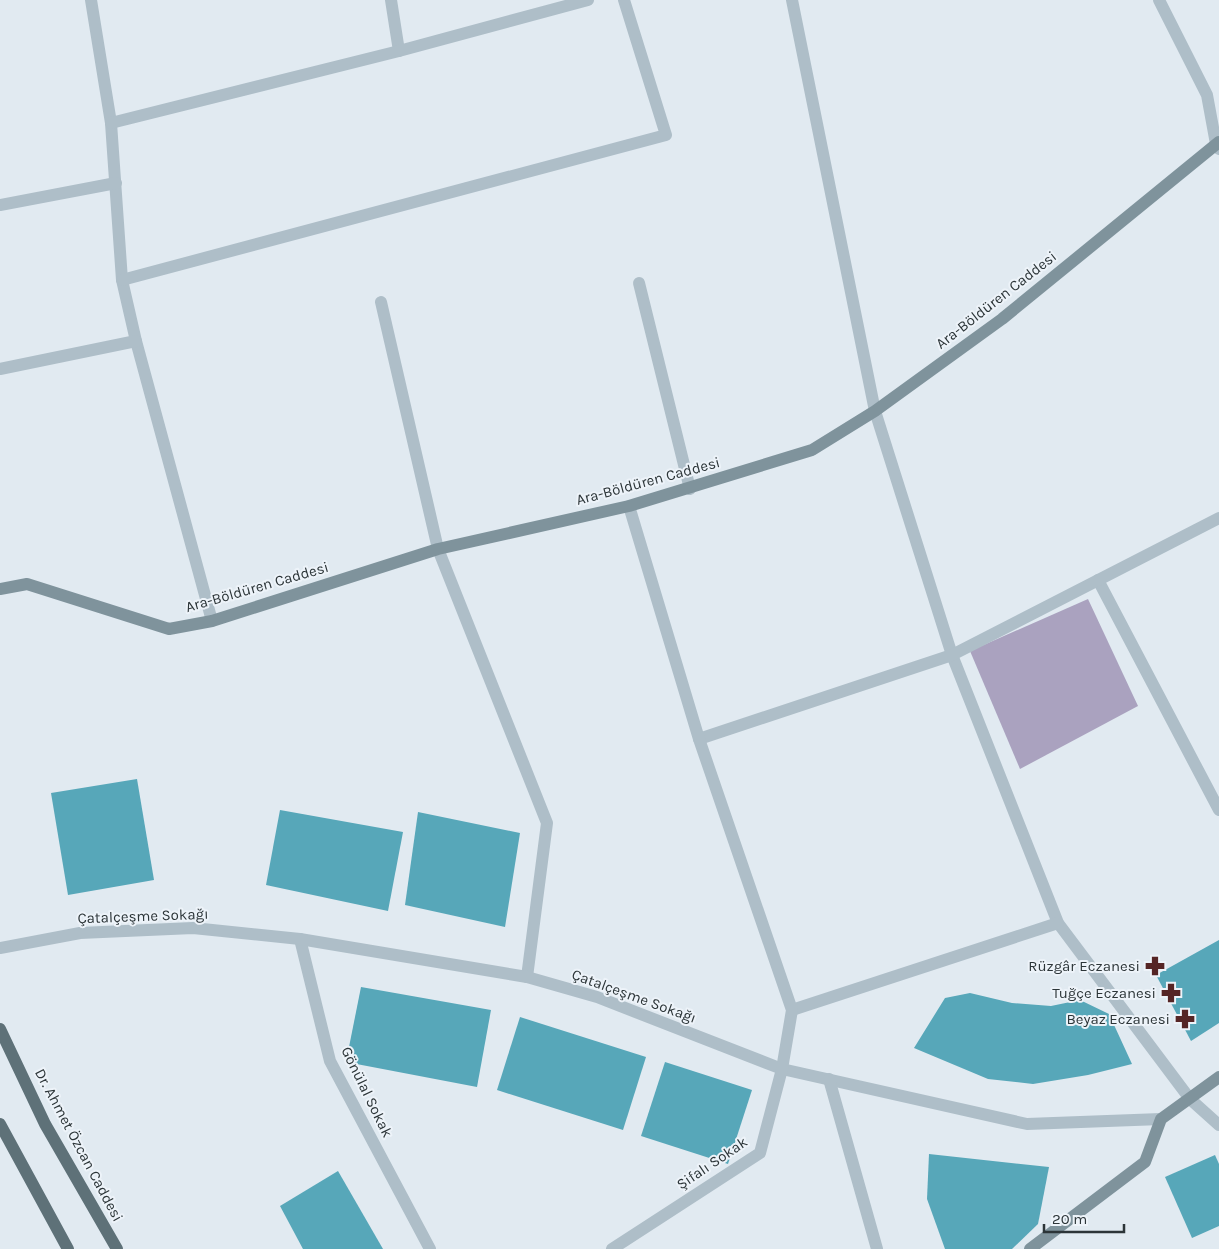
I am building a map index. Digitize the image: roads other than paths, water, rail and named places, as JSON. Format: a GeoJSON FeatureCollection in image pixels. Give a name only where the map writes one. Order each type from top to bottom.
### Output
{"type":"FeatureCollection","features":[{"type":"Feature","properties":{"kind":"main road","name":"Dr. Ahmet Özcan Caddesi"},"geometry":{"type":"LineString","coordinates":[[0,1029],[45,1124],[117,1249]]}},
{"type":"Feature","properties":{"kind":"main road"},"geometry":{"type":"LineString","coordinates":[[0,1124],[68,1249]]}},
{"type":"Feature","properties":{"kind":"street"},"geometry":{"type":"LineString","coordinates":[[90,0],[111,123],[122,280],[136,341],[212,620]]}},
{"type":"Feature","properties":{"kind":"street"},"geometry":{"type":"LineString","coordinates":[[391,0],[399,51]]}},
{"type":"Feature","properties":{"kind":"street"},"geometry":{"type":"LineString","coordinates":[[111,123],[399,51],[588,0]]}},
{"type":"Feature","properties":{"kind":"street"},"geometry":{"type":"LineString","coordinates":[[122,280],[666,135],[624,0]]}},
{"type":"Feature","properties":{"kind":"street"},"geometry":{"type":"LineString","coordinates":[[792,0],[875,412],[952,655],[1058,923],[1190,1099],[1219,1125]]}},
{"type":"Feature","properties":{"kind":"street"},"geometry":{"type":"LineString","coordinates":[[1159,0],[1207,95],[1218,145]]}},
{"type":"Feature","properties":{"kind":"street","name":"Ara-Böldüren Caddesi"},"geometry":{"type":"LineString","coordinates":[[0,589],[27,584],[169,629],[212,620],[438,549],[629,506],[690,489],[812,450],[875,412],[1002,319],[1218,145]]}},
{"type":"Feature","properties":{"kind":"street"},"geometry":{"type":"LineString","coordinates":[[0,205],[116,183]]}},
{"type":"Feature","properties":{"kind":"street"},"geometry":{"type":"LineString","coordinates":[[640,283],[690,489]]}},
{"type":"Feature","properties":{"kind":"street"},"geometry":{"type":"LineString","coordinates":[[380,302],[438,549],[547,822],[527,977]]}},
{"type":"Feature","properties":{"kind":"street"},"geometry":{"type":"LineString","coordinates":[[0,369],[136,341]]}},
{"type":"Feature","properties":{"kind":"street"},"geometry":{"type":"LineString","coordinates":[[629,506],[699,739],[792,1010],[1058,923]]}},
{"type":"Feature","properties":{"kind":"street"},"geometry":{"type":"LineString","coordinates":[[699,739],[952,655],[1219,518]]}},
{"type":"Feature","properties":{"kind":"street"},"geometry":{"type":"LineString","coordinates":[[1098,580],[1219,810]]}},
{"type":"Feature","properties":{"kind":"street","name":"Çatalçeşme Sokağı"},"geometry":{"type":"LineString","coordinates":[[0,948],[80,933],[192,928],[300,939],[527,977],[597,996],[782,1069],[1028,1124],[1161,1119]]}},
{"type":"Feature","properties":{"kind":"street","name":"Gönülal Sokak"},"geometry":{"type":"LineString","coordinates":[[300,939],[330,1061],[430,1249]]}},
{"type":"Feature","properties":{"kind":"street","name":"Şifalı Sokak"},"geometry":{"type":"LineString","coordinates":[[612,1249],[760,1153],[782,1069],[792,1010]]}},
{"type":"Feature","properties":{"kind":"street"},"geometry":{"type":"LineString","coordinates":[[1030,1249],[1145,1162],[1161,1119],[1219,1077]]}},
{"type":"Feature","properties":{"kind":"street"},"geometry":{"type":"LineString","coordinates":[[829,1079],[877,1249]]}},
{"type":"Feature","properties":{"kind":"place","name":"Rüzgâr Eczanesi"},"geometry":{"type":"Point","coordinates":[1155,966]}},
{"type":"Feature","properties":{"kind":"place","name":"Tuğçe Eczanesi"},"geometry":{"type":"Point","coordinates":[1171,993]}},
{"type":"Feature","properties":{"kind":"place","name":"Beyaz Eczanesi"},"geometry":{"type":"Point","coordinates":[1185,1019]}}]}
